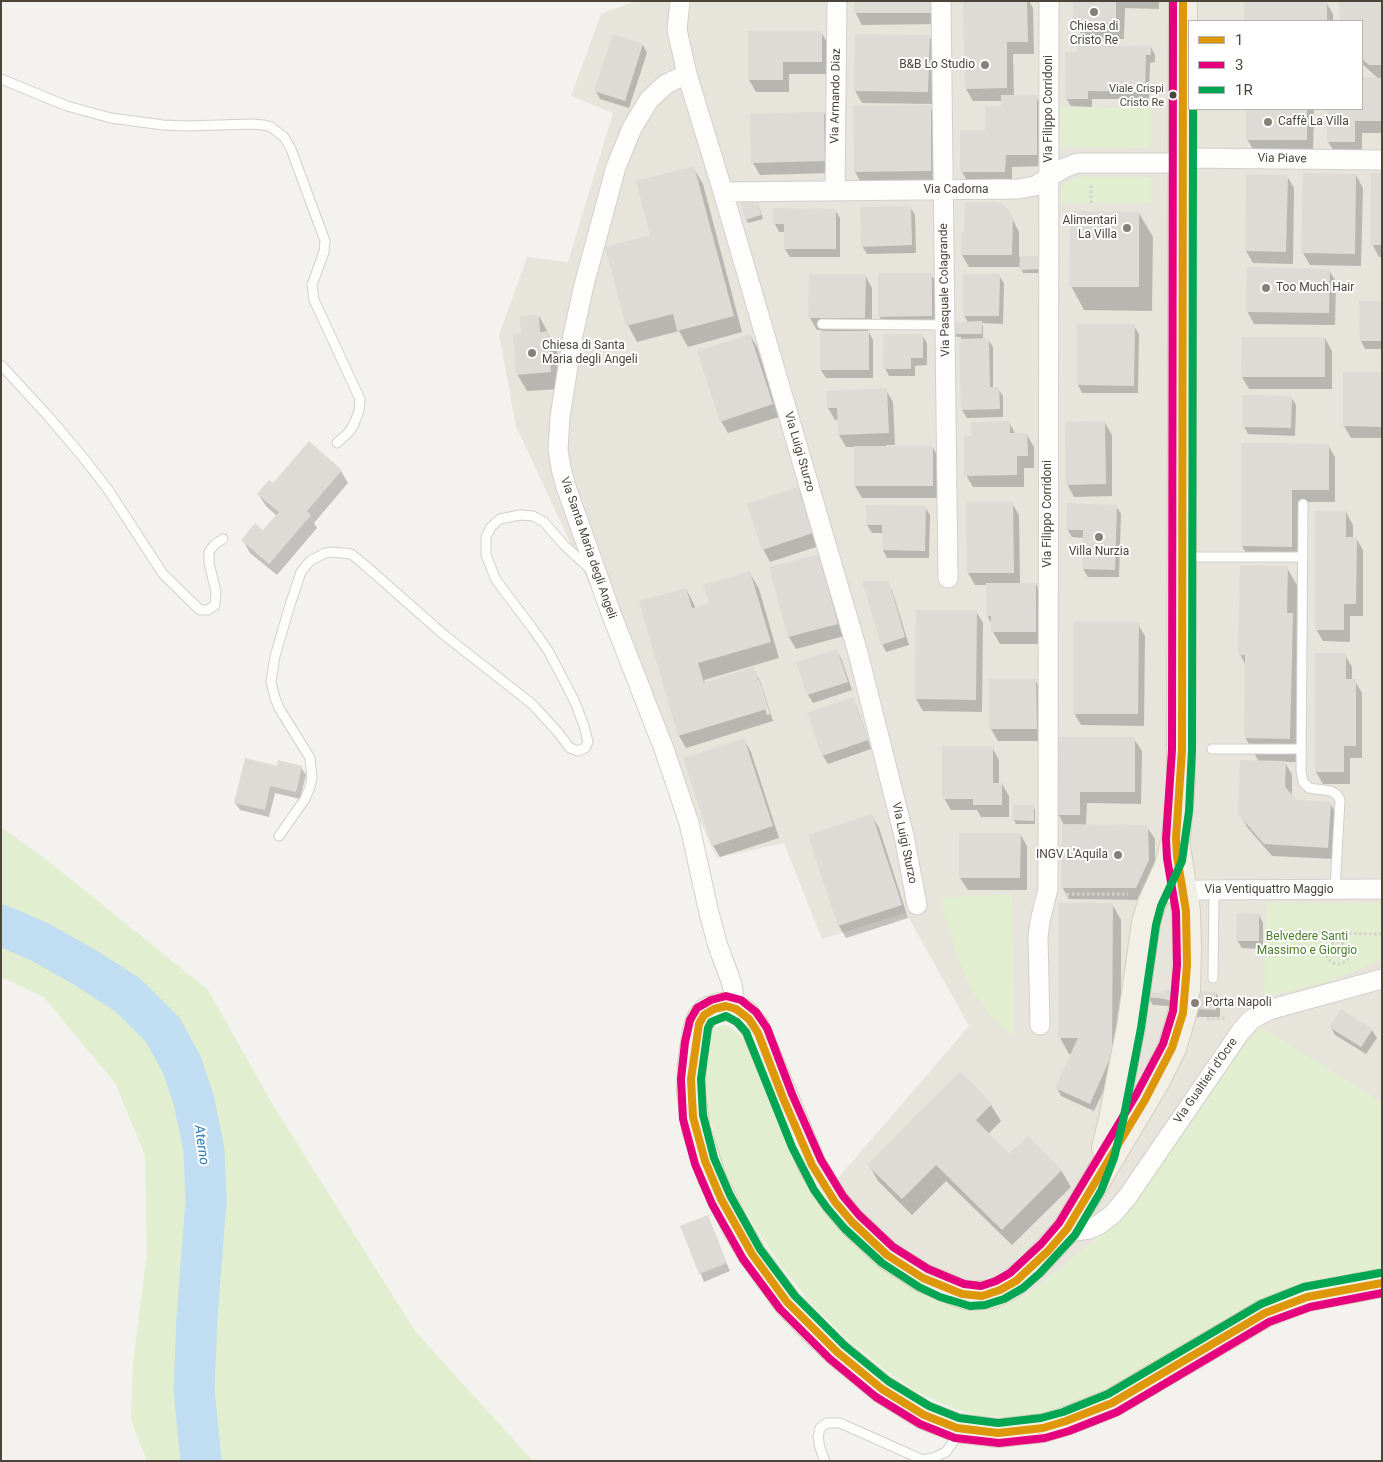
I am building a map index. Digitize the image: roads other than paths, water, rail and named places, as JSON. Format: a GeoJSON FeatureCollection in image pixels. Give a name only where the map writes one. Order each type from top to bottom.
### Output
{"type":"FeatureCollection","features":[{"type":"Feature","properties":{"kind":"main road"},"geometry":{"type":"LineString","coordinates":[[1183,1],[1186,74],[1183,161],[1182,750],[1176,838],[1187,938],[1184,1006],[1172,1048],[1155,1082],[1067,1229],[1033,1266],[1009,1286],[992,1294],[977,1296],[962,1294],[943,1287],[887,1255],[852,1222],[823,1185],[801,1142],[758,1033],[744,1014],[732,1007],[714,1008],[708,1011],[701,1019],[694,1043],[691,1092],[694,1123],[705,1161],[721,1199],[752,1254],[787,1302],[837,1352],[867,1377],[903,1403],[940,1422],[957,1428],[998,1433],[1043,1428],[1066,1421],[1112,1403],[1235,1329],[1272,1310],[1307,1297],[1382,1283]]}},
{"type":"Feature","properties":{"kind":"main road"},"geometry":{"type":"LineString","coordinates":[[1092,1187],[1104,1156],[1113,1119],[1131,1027],[1148,914],[1172,858],[1176,838]]}},
{"type":"Feature","properties":{"kind":"street","name":"Via Luigi Sturzo"},"geometry":{"type":"LineString","coordinates":[[680,1],[677,30],[687,74],[858,653],[904,836],[917,905]]}},
{"type":"Feature","properties":{"kind":"street","name":"Via Armando Diaz"},"geometry":{"type":"LineString","coordinates":[[835,191],[837,1]]}},
{"type":"Feature","properties":{"kind":"street","name":"Via Pasquale Colagrande"},"geometry":{"type":"LineString","coordinates":[[941,1],[948,578]]}},
{"type":"Feature","properties":{"kind":"street","name":"Via Filippo Corridoni"},"geometry":{"type":"LineString","coordinates":[[1040,1025],[1038,937],[1047,894],[1050,1]]}},
{"type":"Feature","properties":{"kind":"street","name":"Via Santa Maria degli Angeli"},"geometry":{"type":"LineString","coordinates":[[687,74],[666,84],[648,100],[626,142],[616,167],[598,231],[573,335],[560,417],[558,450],[563,477],[597,575],[664,750],[689,823],[708,913],[732,984],[734,996],[732,1007]]}},
{"type":"Feature","properties":{"kind":"street","name":"Via Piave"},"geometry":{"type":"LineString","coordinates":[[1183,161],[1217,158],[1382,160]]}},
{"type":"Feature","properties":{"kind":"street","name":"Via Cadorna"},"geometry":{"type":"LineString","coordinates":[[723,192],[1018,189],[1035,186],[1068,166],[1082,162],[1183,161]]}},
{"type":"Feature","properties":{"kind":"street","name":"Via Ventiquattro Maggio"},"geometry":{"type":"LineString","coordinates":[[1156,894],[1214,890],[1382,889]]}},
{"type":"Feature","properties":{"kind":"street","name":"Via Gualtieri d'Ocre"},"geometry":{"type":"LineString","coordinates":[[1067,1229],[1075,1231],[1089,1229],[1100,1224],[1113,1214],[1128,1196],[1241,1031],[1256,1016],[1272,1009],[1382,979]]}},
{"type":"Feature","properties":{"kind":"lane"},"geometry":{"type":"LineString","coordinates":[[1,79],[66,106],[112,118],[171,126],[264,125],[271,127],[284,137],[298,166],[325,241],[324,252],[312,285],[314,300],[360,399],[359,411],[354,424],[337,443]]}},
{"type":"Feature","properties":{"kind":"lane"},"geometry":{"type":"LineString","coordinates":[[822,324],[945,325]]}},
{"type":"Feature","properties":{"kind":"lane"},"geometry":{"type":"LineString","coordinates":[[1,365],[86,461],[109,491],[164,574],[200,610],[208,610],[215,605],[216,592],[209,552],[214,545],[223,540]]}},
{"type":"Feature","properties":{"kind":"lane"},"geometry":{"type":"LineString","coordinates":[[1303,504],[1301,771],[1303,782],[1309,788],[1331,790],[1340,800],[1335,890]]}},
{"type":"Feature","properties":{"kind":"lane"},"geometry":{"type":"LineString","coordinates":[[279,836],[305,799],[312,778],[310,758],[279,708],[271,682],[275,656],[290,605],[301,572],[310,561],[317,556],[332,552],[351,554],[443,634],[532,704],[570,748],[578,752],[585,748],[588,742],[584,726],[574,702],[549,652],[496,580],[486,555],[486,537],[491,527],[500,519],[520,514],[533,516],[544,522],[572,553],[597,575]]}},
{"type":"Feature","properties":{"kind":"lane"},"geometry":{"type":"LineString","coordinates":[[1182,557],[1303,557]]}},
{"type":"Feature","properties":{"kind":"lane"},"geometry":{"type":"LineString","coordinates":[[1212,749],[1301,749]]}},
{"type":"Feature","properties":{"kind":"lane"},"geometry":{"type":"LineString","coordinates":[[1213,978],[1214,890]]}},
{"type":"Feature","properties":{"kind":"lane"},"geometry":{"type":"LineString","coordinates":[[825,1461],[818,1437],[820,1428],[827,1423],[840,1422],[923,1460],[946,1452],[953,1442],[957,1428]]}},
{"type":"Feature","properties":{"kind":"waterway","name":"Aterno"},"geometry":{"type":"LineString","coordinates":[[1,925],[40,942],[128,995],[163,1030],[182,1065],[194,1101],[204,1150],[206,1201],[197,1318],[194,1390],[201,1461]]}},
{"type":"Feature","properties":{"kind":"place","name":"Chiesa di Cristo Re"},"geometry":{"type":"Point","coordinates":[1094,12]}},
{"type":"Feature","properties":{"kind":"place","name":"B&B Lo Studio"},"geometry":{"type":"Point","coordinates":[985,65]}},
{"type":"Feature","properties":{"kind":"place","name":"Viale Crispi Cristo Re"},"geometry":{"type":"Point","coordinates":[1173,95]}},
{"type":"Feature","properties":{"kind":"place","name":"Caffè La Villa"},"geometry":{"type":"Point","coordinates":[1268,122]}},
{"type":"Feature","properties":{"kind":"place","name":"Alimentari La Villa"},"geometry":{"type":"Point","coordinates":[1127,228]}},
{"type":"Feature","properties":{"kind":"place","name":"Too Much Hair"},"geometry":{"type":"Point","coordinates":[1266,288]}},
{"type":"Feature","properties":{"kind":"place","name":"Chiesa di Santa Maria degli Angeli"},"geometry":{"type":"Point","coordinates":[532,353]}},
{"type":"Feature","properties":{"kind":"place","name":"Villa Nurzia"},"geometry":{"type":"Point","coordinates":[1099,537]}},
{"type":"Feature","properties":{"kind":"place","name":"INGV L'Aquila"},"geometry":{"type":"Point","coordinates":[1118,855]}},
{"type":"Feature","properties":{"kind":"place","name":"Porta Napoli"},"geometry":{"type":"Point","coordinates":[1195,1003]}},
{"type":"Feature","properties":{"kind":"park label","name":"Belvedere Santi Massimo e Giorgio"},"geometry":{"type":"Point","coordinates":[1307,944]}}]}
